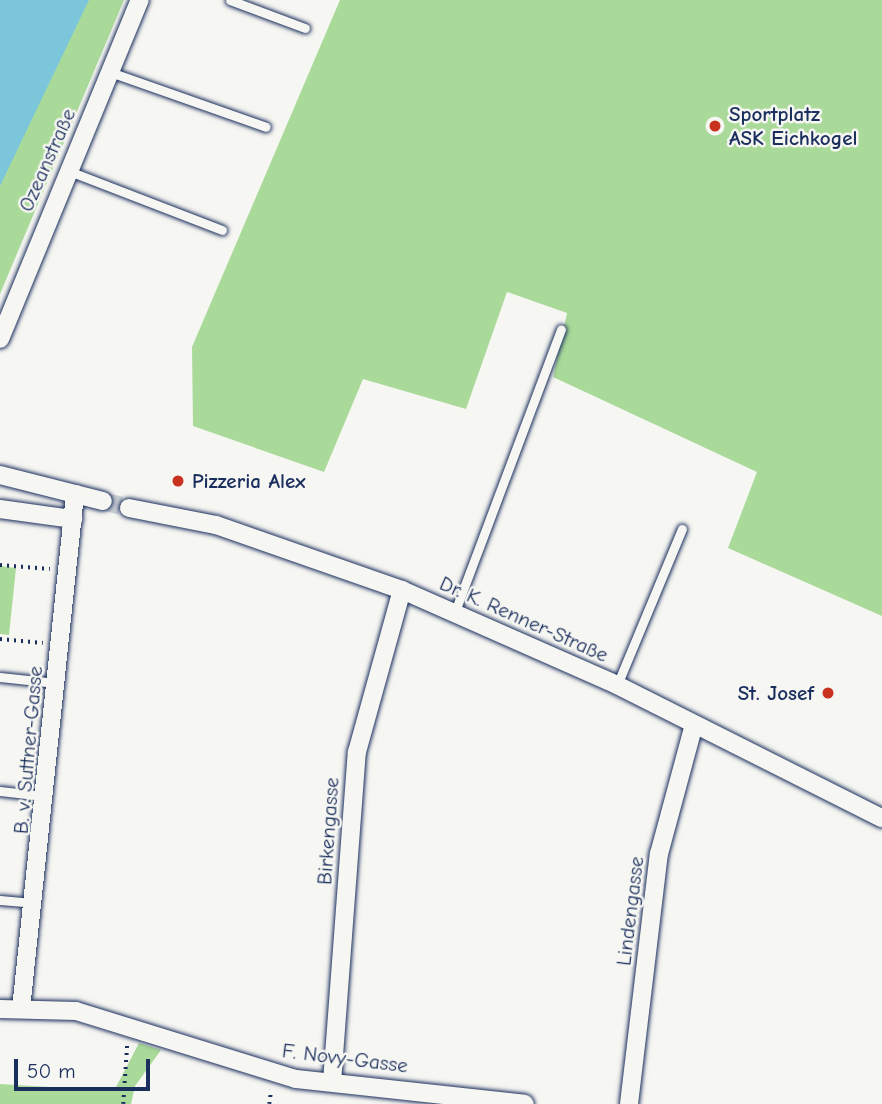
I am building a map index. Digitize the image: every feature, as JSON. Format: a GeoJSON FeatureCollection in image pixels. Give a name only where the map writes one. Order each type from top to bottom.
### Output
{"type":"FeatureCollection","features":[{"type":"Feature","properties":{"kind":"street","name":"Ozeanstraße"},"geometry":{"type":"LineString","coordinates":[[0,339],[67,170],[140,0]]}},
{"type":"Feature","properties":{"kind":"street"},"geometry":{"type":"LineString","coordinates":[[0,475],[103,501]]}},
{"type":"Feature","properties":{"kind":"street","name":"B. v. Suttner-Gasse"},"geometry":{"type":"LineString","coordinates":[[21,1009],[47,796],[75,494]]}},
{"type":"Feature","properties":{"kind":"street","name":"Dr. K. Renner-Straße"},"geometry":{"type":"LineString","coordinates":[[129,508],[216,525],[402,590],[617,685],[693,728],[882,818]]}},
{"type":"Feature","properties":{"kind":"street"},"geometry":{"type":"LineString","coordinates":[[0,509],[73,519]]}},
{"type":"Feature","properties":{"kind":"street","name":"Birkengasse"},"geometry":{"type":"LineString","coordinates":[[332,1082],[357,752],[402,590]]}},
{"type":"Feature","properties":{"kind":"street","name":"Lindengasse"},"geometry":{"type":"LineString","coordinates":[[629,1104],[659,854],[693,728]]}},
{"type":"Feature","properties":{"kind":"street","name":"F. Novy-Gasse"},"geometry":{"type":"LineString","coordinates":[[0,1009],[76,1011],[273,1074],[525,1104]]}},
{"type":"Feature","properties":{"kind":"lane"},"geometry":{"type":"LineString","coordinates":[[230,0],[305,28]]}},
{"type":"Feature","properties":{"kind":"lane"},"geometry":{"type":"LineString","coordinates":[[110,72],[266,127]]}},
{"type":"Feature","properties":{"kind":"lane"},"geometry":{"type":"LineString","coordinates":[[67,170],[222,230]]}},
{"type":"Feature","properties":{"kind":"lane"},"geometry":{"type":"LineString","coordinates":[[454,614],[562,329]]}},
{"type":"Feature","properties":{"kind":"lane"},"geometry":{"type":"LineString","coordinates":[[617,685],[682,529]]}},
{"type":"Feature","properties":{"kind":"lane"},"geometry":{"type":"LineString","coordinates":[[0,677],[57,683]]}},
{"type":"Feature","properties":{"kind":"lane"},"geometry":{"type":"LineString","coordinates":[[0,791],[47,796]]}},
{"type":"Feature","properties":{"kind":"lane"},"geometry":{"type":"LineString","coordinates":[[0,900],[34,904]]}},
{"type":"Feature","properties":{"kind":"path"},"geometry":{"type":"LineString","coordinates":[[0,565],[68,571]]}},
{"type":"Feature","properties":{"kind":"path"},"geometry":{"type":"LineString","coordinates":[[0,639],[61,645]]}},
{"type":"Feature","properties":{"kind":"path"},"geometry":{"type":"LineString","coordinates":[[122,1104],[126,1062]]}},
{"type":"Feature","properties":{"kind":"green space"},"geometry":{"type":"Polygon","coordinates":[[[0,0],[124,0],[0,294],[0,0]]]}},
{"type":"Feature","properties":{"kind":"green space"},"geometry":{"type":"Polygon","coordinates":[[[340,0],[882,0],[882,616],[728,548],[757,472],[553,377],[567,313],[507,292],[466,409],[363,379],[324,472],[193,426],[192,347],[340,0]]]}},
{"type":"Feature","properties":{"kind":"green space"},"geometry":{"type":"Polygon","coordinates":[[[0,566],[16,568],[9,635],[0,634],[0,566]]]}},
{"type":"Feature","properties":{"kind":"green space"},"geometry":{"type":"Polygon","coordinates":[[[139,1043],[161,1050],[135,1086],[131,1104],[0,1104],[0,1084],[114,1091],[139,1043]]]}},
{"type":"Feature","properties":{"kind":"water"},"geometry":{"type":"Polygon","coordinates":[[[0,0],[89,0],[0,186],[0,0]]]}},
{"type":"Feature","properties":{"kind":"tunnel"},"geometry":{"type":"LineString","coordinates":[[103,501],[129,508]]}},
{"type":"Feature","properties":{"kind":"place","name":"Sportplatz ASK Eichkogel"},"geometry":{"type":"Point","coordinates":[715,126]}},
{"type":"Feature","properties":{"kind":"place","name":"Pizzeria Alex"},"geometry":{"type":"Point","coordinates":[178,481]}},
{"type":"Feature","properties":{"kind":"place","name":"St. Josef"},"geometry":{"type":"Point","coordinates":[828,693]}}]}
